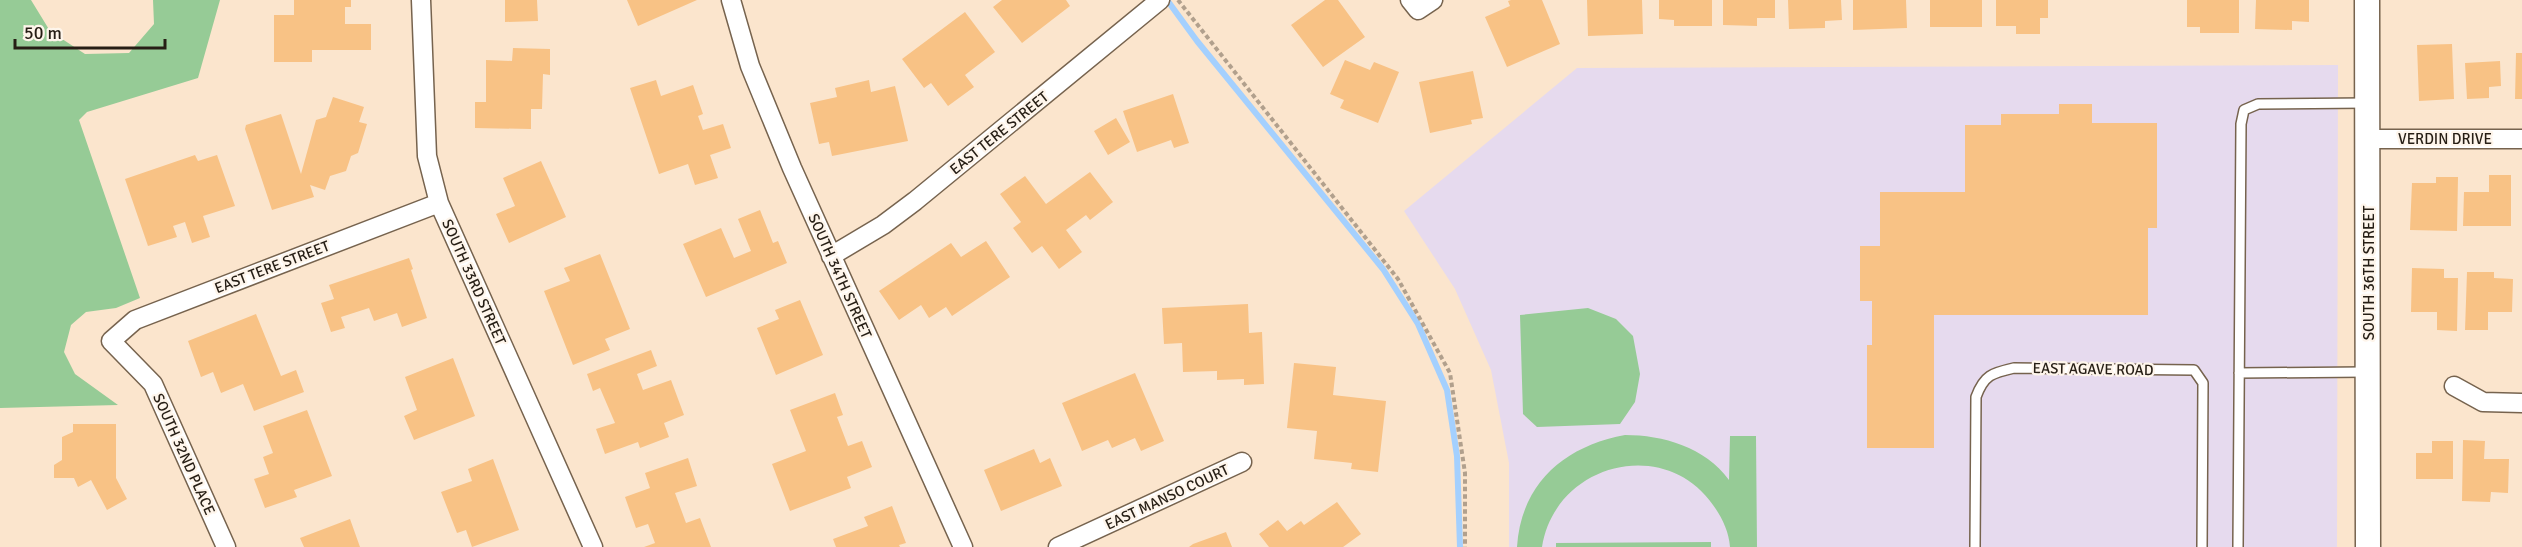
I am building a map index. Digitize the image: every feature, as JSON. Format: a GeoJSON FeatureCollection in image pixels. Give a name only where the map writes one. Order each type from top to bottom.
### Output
{"type":"FeatureCollection","features":[{"type":"Feature","properties":{"kind":"street","name":"SOUTH 33RD STREET"},"geometry":{"type":"LineString","coordinates":[[421,0],[428,156],[439,203],[592,547]]}},
{"type":"Feature","properties":{"kind":"street","name":"SOUTH 34TH STREET"},"geometry":{"type":"LineString","coordinates":[[730,0],[750,66],[831,256],[963,547]]}},
{"type":"Feature","properties":{"kind":"street","name":"EAST TERE STREET"},"geometry":{"type":"LineString","coordinates":[[831,256],[883,225],[915,201],[1160,0]]}},
{"type":"Feature","properties":{"kind":"street","name":"SOUTH 36TH STREET"},"geometry":{"type":"LineString","coordinates":[[2367,0],[2368,547]]}},
{"type":"Feature","properties":{"kind":"street","name":"VERDIN DRIVE"},"geometry":{"type":"LineString","coordinates":[[2368,139],[2522,139]]}},
{"type":"Feature","properties":{"kind":"street","name":"EAST TERE STREET"},"geometry":{"type":"LineString","coordinates":[[111,340],[135,320],[439,203]]}},
{"type":"Feature","properties":{"kind":"street","name":"SOUTH 32ND PLACE"},"geometry":{"type":"LineString","coordinates":[[111,340],[153,384],[226,547]]}},
{"type":"Feature","properties":{"kind":"street"},"geometry":{"type":"LineString","coordinates":[[2454,386],[2483,402],[2522,403]]}},
{"type":"Feature","properties":{"kind":"street","name":"EAST MANSO COURT"},"geometry":{"type":"LineString","coordinates":[[1058,547],[1242,462]]}},
{"type":"Feature","properties":{"kind":"lane"},"geometry":{"type":"LineString","coordinates":[[2238,547],[2241,124],[2244,110],[2258,104],[2368,103]]}},
{"type":"Feature","properties":{"kind":"lane","name":"EAST AGAVE ROAD"},"geometry":{"type":"LineString","coordinates":[[1975,547],[1976,397],[1981,382],[1994,372],[2014,368],[2194,370],[2203,383],[2202,547]]}},
{"type":"Feature","properties":{"kind":"lane"},"geometry":{"type":"LineString","coordinates":[[2239,373],[2369,372]]}},
{"type":"Feature","properties":{"kind":"path"},"geometry":{"type":"LineString","coordinates":[[1179,0],[1398,279],[1450,373],[1464,473],[1465,547]]}},
{"type":"Feature","properties":{"kind":"shaded area"},"geometry":{"type":"Polygon","coordinates":[[[2338,65],[2337,547],[1509,547],[1509,463],[1491,370],[1455,289],[1404,211],[1577,68],[2338,65]]]}},
{"type":"Feature","properties":{"kind":"green space"},"geometry":{"type":"Polygon","coordinates":[[[0,0],[31,0],[50,31],[85,54],[129,53],[154,24],[153,0],[220,0],[198,78],[87,112],[79,120],[140,298],[116,308],[86,312],[71,325],[64,352],[75,374],[118,405],[0,408],[0,0]]]}},
{"type":"Feature","properties":{"kind":"green space"},"geometry":{"type":"Polygon","coordinates":[[[1588,308],[1616,319],[1633,336],[1640,374],[1635,402],[1620,424],[1537,427],[1523,414],[1520,315],[1588,308]]]}},
{"type":"Feature","properties":{"kind":"green space"},"geometry":{"type":"Polygon","coordinates":[[[1625,435],[1654,437],[1696,451],[1708,459],[1729,480],[1730,436],[1756,436],[1757,547],[1730,547],[1727,530],[1719,515],[1713,505],[1692,483],[1667,470],[1641,466],[1614,469],[1589,479],[1567,496],[1551,518],[1542,547],[1517,547],[1520,524],[1527,504],[1537,486],[1550,471],[1583,448],[1625,435]]]}},
{"type":"Feature","properties":{"kind":"green space"},"geometry":{"type":"Polygon","coordinates":[[[1711,542],[1711,547],[1556,547],[1556,543],[1711,542]]]}},
{"type":"Feature","properties":{"kind":"building"},"geometry":{"type":"Polygon","coordinates":[[[294,0],[351,0],[351,7],[345,7],[345,24],[371,24],[371,50],[312,50],[312,62],[274,62],[274,15],[294,15],[294,0]]]}},
{"type":"Feature","properties":{"kind":"building"},"geometry":{"type":"Polygon","coordinates":[[[505,0],[537,0],[538,21],[505,22],[505,0]]]}},
{"type":"Feature","properties":{"kind":"building"},"geometry":{"type":"Polygon","coordinates":[[[627,0],[697,0],[638,26],[627,0]]]}},
{"type":"Feature","properties":{"kind":"building"},"geometry":{"type":"Polygon","coordinates":[[[1002,0],[1066,0],[1070,6],[1022,43],[993,7],[1002,0]]]}},
{"type":"Feature","properties":{"kind":"building"},"geometry":{"type":"Polygon","coordinates":[[[1325,0],[1338,0],[1365,37],[1323,67],[1291,25],[1325,0]]]}},
{"type":"Feature","properties":{"kind":"building"},"geometry":{"type":"Polygon","coordinates":[[[1542,0],[1560,44],[1507,67],[1485,17],[1510,6],[1508,1],[1542,0]]]}},
{"type":"Feature","properties":{"kind":"building"},"geometry":{"type":"Polygon","coordinates":[[[1587,0],[1642,0],[1643,34],[1588,36],[1587,0]]]}},
{"type":"Feature","properties":{"kind":"building"},"geometry":{"type":"Polygon","coordinates":[[[1659,0],[1712,0],[1712,26],[1674,26],[1674,20],[1659,19],[1659,0]]]}},
{"type":"Feature","properties":{"kind":"building"},"geometry":{"type":"Polygon","coordinates":[[[1723,0],[1775,0],[1775,18],[1757,18],[1757,26],[1723,25],[1723,0]]]}},
{"type":"Feature","properties":{"kind":"building"},"geometry":{"type":"Polygon","coordinates":[[[1788,0],[1841,0],[1842,20],[1825,21],[1825,28],[1789,29],[1788,0]]]}},
{"type":"Feature","properties":{"kind":"building"},"geometry":{"type":"Polygon","coordinates":[[[1853,0],[1906,0],[1907,28],[1853,30],[1853,0]]]}},
{"type":"Feature","properties":{"kind":"building"},"geometry":{"type":"Polygon","coordinates":[[[1930,0],[1982,0],[1982,27],[1930,27],[1930,0]]]}},
{"type":"Feature","properties":{"kind":"building"},"geometry":{"type":"Polygon","coordinates":[[[1996,0],[2048,0],[2048,18],[2040,18],[2040,34],[2016,34],[2016,26],[1996,26],[1996,0]]]}},
{"type":"Feature","properties":{"kind":"building"},"geometry":{"type":"Polygon","coordinates":[[[2187,0],[2239,0],[2239,33],[2200,33],[2200,27],[2187,27],[2187,0]]]}},
{"type":"Feature","properties":{"kind":"building"},"geometry":{"type":"Polygon","coordinates":[[[2256,0],[2309,0],[2309,22],[2292,21],[2292,30],[2255,29],[2256,0]]]}},
{"type":"Feature","properties":{"kind":"building"},"geometry":{"type":"Polygon","coordinates":[[[965,12],[995,52],[965,75],[974,87],[948,106],[931,83],[924,88],[902,59],[965,12]]]}},
{"type":"Feature","properties":{"kind":"building"},"geometry":{"type":"Polygon","coordinates":[[[2452,44],[2454,99],[2419,101],[2417,45],[2452,44]]]}},
{"type":"Feature","properties":{"kind":"building"},"geometry":{"type":"Polygon","coordinates":[[[513,48],[550,49],[550,75],[543,74],[542,109],[531,109],[531,129],[475,128],[475,102],[486,102],[486,60],[512,61],[513,48]]]}},
{"type":"Feature","properties":{"kind":"building"},"geometry":{"type":"Polygon","coordinates":[[[2516,53],[2522,53],[2522,99],[2515,99],[2516,53]]]}},
{"type":"Feature","properties":{"kind":"building"},"geometry":{"type":"Polygon","coordinates":[[[1345,60],[1370,70],[1374,62],[1399,72],[1378,123],[1340,108],[1344,100],[1330,94],[1345,60]]]}},
{"type":"Feature","properties":{"kind":"building"},"geometry":{"type":"Polygon","coordinates":[[[2500,61],[2501,86],[2489,87],[2489,98],[2467,99],[2465,63],[2500,61]]]}},
{"type":"Feature","properties":{"kind":"building"},"geometry":{"type":"Polygon","coordinates":[[[1473,71],[1483,118],[1471,120],[1472,124],[1430,133],[1419,82],[1473,71]]]}},
{"type":"Feature","properties":{"kind":"building"},"geometry":{"type":"Polygon","coordinates":[[[656,80],[661,96],[693,85],[703,114],[698,116],[703,130],[723,124],[731,148],[710,155],[718,178],[695,185],[688,164],[659,174],[630,88],[656,80]]]}},
{"type":"Feature","properties":{"kind":"building"},"geometry":{"type":"Polygon","coordinates":[[[869,80],[871,92],[895,86],[908,141],[832,156],[829,142],[819,144],[810,103],[837,97],[835,88],[869,80]]]}},
{"type":"Feature","properties":{"kind":"building"},"geometry":{"type":"Polygon","coordinates":[[[1173,94],[1189,143],[1174,148],[1171,140],[1137,152],[1123,111],[1173,94]]]}},
{"type":"Feature","properties":{"kind":"building"},"geometry":{"type":"Polygon","coordinates":[[[333,97],[364,107],[359,122],[367,124],[358,153],[351,156],[346,171],[330,176],[325,190],[310,185],[314,197],[272,210],[245,129],[246,125],[281,114],[301,174],[316,120],[326,117],[333,97]]]}},
{"type":"Feature","properties":{"kind":"building"},"geometry":{"type":"Polygon","coordinates":[[[2059,104],[2092,104],[2092,123],[2157,123],[2157,228],[2148,228],[2148,315],[1934,315],[1934,448],[1867,448],[1867,345],[1872,345],[1872,301],[1860,301],[1860,246],[1880,246],[1880,192],[1965,192],[1965,125],[2001,125],[2001,114],[2059,114],[2059,104]]]}},
{"type":"Feature","properties":{"kind":"building"},"geometry":{"type":"Polygon","coordinates":[[[1116,118],[1130,142],[1108,155],[1094,131],[1116,118]]]}},
{"type":"Feature","properties":{"kind":"building"},"geometry":{"type":"Polygon","coordinates":[[[195,155],[198,161],[217,155],[235,206],[203,216],[210,237],[192,243],[185,222],[173,226],[177,237],[148,246],[125,179],[195,155]]]}},
{"type":"Feature","properties":{"kind":"building"},"geometry":{"type":"Polygon","coordinates":[[[541,161],[566,217],[509,243],[496,214],[515,206],[503,178],[541,161]]]}},
{"type":"Feature","properties":{"kind":"building"},"geometry":{"type":"Polygon","coordinates":[[[1090,172],[1113,202],[1090,220],[1086,215],[1066,230],[1082,252],[1059,269],[1042,246],[1032,253],[1013,228],[1021,222],[1000,194],[1025,176],[1046,204],[1090,172]]]}},
{"type":"Feature","properties":{"kind":"building"},"geometry":{"type":"Polygon","coordinates":[[[2489,175],[2511,175],[2511,226],[2463,226],[2464,192],[2489,192],[2489,175]]]}},
{"type":"Feature","properties":{"kind":"building"},"geometry":{"type":"Polygon","coordinates":[[[2436,177],[2458,177],[2457,231],[2410,230],[2412,183],[2436,183],[2436,177]]]}},
{"type":"Feature","properties":{"kind":"building"},"geometry":{"type":"Polygon","coordinates":[[[760,210],[773,243],[778,241],[787,263],[706,297],[683,244],[721,228],[734,258],[751,251],[738,219],[760,210]]]}},
{"type":"Feature","properties":{"kind":"building"},"geometry":{"type":"Polygon","coordinates":[[[986,241],[1010,277],[952,316],[946,307],[929,318],[921,305],[899,320],[879,291],[951,243],[961,257],[986,241]]]}},
{"type":"Feature","properties":{"kind":"building"},"geometry":{"type":"Polygon","coordinates":[[[600,254],[630,329],[605,339],[610,350],[573,365],[544,291],[570,281],[564,268],[600,254]]]}},
{"type":"Feature","properties":{"kind":"building"},"geometry":{"type":"Polygon","coordinates":[[[409,258],[427,318],[402,327],[397,313],[374,321],[369,308],[341,317],[345,328],[331,332],[321,303],[334,299],[329,285],[409,258]]]}},
{"type":"Feature","properties":{"kind":"building"},"geometry":{"type":"Polygon","coordinates":[[[2412,268],[2444,269],[2444,278],[2458,278],[2457,331],[2437,330],[2437,312],[2411,312],[2412,268]]]}},
{"type":"Feature","properties":{"kind":"building"},"geometry":{"type":"Polygon","coordinates":[[[2467,272],[2494,272],[2494,278],[2513,279],[2512,312],[2488,312],[2488,330],[2465,330],[2467,272]]]}},
{"type":"Feature","properties":{"kind":"building"},"geometry":{"type":"Polygon","coordinates":[[[800,300],[823,355],[776,375],[757,328],[779,319],[775,310],[800,300]]]}},
{"type":"Feature","properties":{"kind":"building"},"geometry":{"type":"Polygon","coordinates":[[[1248,304],[1249,333],[1262,332],[1264,384],[1244,385],[1244,379],[1217,380],[1217,371],[1183,372],[1182,343],[1164,344],[1162,308],[1248,304]]]}},
{"type":"Feature","properties":{"kind":"building"},"geometry":{"type":"Polygon","coordinates":[[[256,314],[281,376],[296,370],[304,392],[254,411],[243,384],[221,393],[213,372],[201,377],[188,341],[256,314]]]}},
{"type":"Feature","properties":{"kind":"building"},"geometry":{"type":"Polygon","coordinates":[[[651,350],[657,366],[637,374],[643,390],[671,380],[684,415],[664,423],[669,437],[640,448],[638,442],[605,454],[596,429],[615,423],[600,388],[593,391],[587,374],[651,350]]]}},
{"type":"Feature","properties":{"kind":"building"},"geometry":{"type":"Polygon","coordinates":[[[453,358],[475,416],[414,440],[404,416],[417,410],[405,377],[453,358]]]}},
{"type":"Feature","properties":{"kind":"building"},"geometry":{"type":"Polygon","coordinates":[[[1294,363],[1336,367],[1333,395],[1386,401],[1378,472],[1351,469],[1352,463],[1314,459],[1317,431],[1287,428],[1294,363]]]}},
{"type":"Feature","properties":{"kind":"building"},"geometry":{"type":"Polygon","coordinates":[[[1135,373],[1164,441],[1141,451],[1135,438],[1112,448],[1108,440],[1082,451],[1062,403],[1135,373]]]}},
{"type":"Feature","properties":{"kind":"building"},"geometry":{"type":"Polygon","coordinates":[[[835,393],[843,415],[837,417],[848,446],[862,441],[872,467],[847,477],[851,488],[790,511],[772,464],[806,451],[790,410],[835,393]]]}},
{"type":"Feature","properties":{"kind":"building"},"geometry":{"type":"Polygon","coordinates":[[[307,410],[332,476],[294,490],[297,497],[265,508],[254,479],[269,474],[263,457],[273,453],[263,426],[307,410]]]}},
{"type":"Feature","properties":{"kind":"building"},"geometry":{"type":"Polygon","coordinates":[[[73,424],[116,424],[116,478],[127,499],[107,510],[91,480],[78,487],[74,478],[54,478],[54,465],[62,460],[62,437],[73,432],[73,424]]]}},
{"type":"Feature","properties":{"kind":"building"},"geometry":{"type":"Polygon","coordinates":[[[2463,440],[2485,441],[2484,459],[2509,459],[2508,493],[2491,492],[2490,502],[2462,501],[2463,440]]]}},
{"type":"Feature","properties":{"kind":"building"},"geometry":{"type":"Polygon","coordinates":[[[2432,441],[2453,441],[2453,479],[2416,479],[2416,453],[2432,453],[2432,441]]]}},
{"type":"Feature","properties":{"kind":"building"},"geometry":{"type":"Polygon","coordinates":[[[1034,449],[1040,463],[1050,458],[1062,486],[1001,511],[984,470],[1034,449]]]}},
{"type":"Feature","properties":{"kind":"building"},"geometry":{"type":"Polygon","coordinates":[[[688,458],[697,486],[675,493],[686,523],[700,518],[711,547],[644,547],[655,543],[648,524],[636,528],[625,497],[650,488],[645,473],[688,458]]]}},
{"type":"Feature","properties":{"kind":"building"},"geometry":{"type":"Polygon","coordinates":[[[493,459],[519,530],[472,547],[466,530],[457,533],[441,492],[472,481],[468,469],[493,459]]]}},
{"type":"Feature","properties":{"kind":"building"},"geometry":{"type":"Polygon","coordinates":[[[1337,502],[1361,534],[1343,547],[1269,547],[1259,534],[1278,520],[1287,531],[1301,521],[1304,525],[1337,502]]]}},
{"type":"Feature","properties":{"kind":"building"},"geometry":{"type":"Polygon","coordinates":[[[892,506],[906,543],[899,545],[900,547],[836,547],[833,539],[868,526],[864,517],[892,506]]]}},
{"type":"Feature","properties":{"kind":"building"},"geometry":{"type":"Polygon","coordinates":[[[350,519],[360,547],[304,547],[300,538],[350,519]]]}},
{"type":"Feature","properties":{"kind":"building"},"geometry":{"type":"Polygon","coordinates":[[[1226,532],[1232,547],[1189,547],[1193,544],[1226,532]]]}},
{"type":"Feature","properties":{"kind":"waterway"},"geometry":{"type":"LineString","coordinates":[[1167,0],[1197,41],[1383,269],[1418,324],[1447,390],[1457,456],[1460,547]]}}]}
